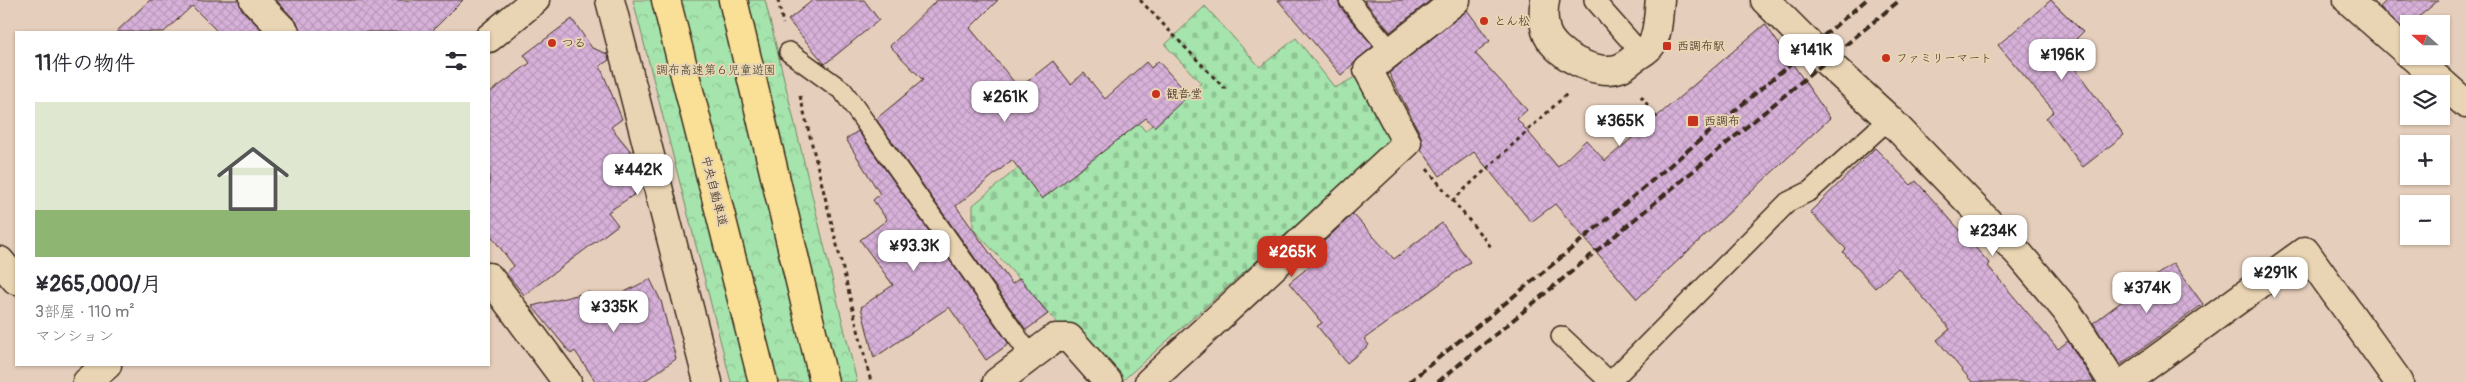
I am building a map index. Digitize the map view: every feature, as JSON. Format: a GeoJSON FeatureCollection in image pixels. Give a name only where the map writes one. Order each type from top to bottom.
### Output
{"type":"FeatureCollection","features":[{"type":"Feature","properties":{"kind":"highway","name":"中央自動車道"},"geometry":{"type":"LineString","coordinates":[[666,0],[763,382]]}},
{"type":"Feature","properties":{"kind":"highway"},"geometry":{"type":"LineString","coordinates":[[733,0],[824,382]]}},
{"type":"Feature","properties":{"kind":"street"},"geometry":{"type":"LineString","coordinates":[[254,0],[284,31]]}},
{"type":"Feature","properties":{"kind":"street"},"geometry":{"type":"LineString","coordinates":[[490,37],[535,0]]}},
{"type":"Feature","properties":{"kind":"street"},"geometry":{"type":"LineString","coordinates":[[610,0],[708,382]]}},
{"type":"Feature","properties":{"kind":"street"},"geometry":{"type":"LineString","coordinates":[[1149,382],[1407,142],[1368,70],[1390,50],[1456,0]]}},
{"type":"Feature","properties":{"kind":"street"},"geometry":{"type":"LineString","coordinates":[[1545,0],[1546,32],[1555,46],[1572,60],[1595,68],[1620,68],[1651,46],[1656,29],[1660,0]]}},
{"type":"Feature","properties":{"kind":"street"},"geometry":{"type":"LineString","coordinates":[[1765,0],[1821,57],[1889,119],[2019,254],[2066,310],[2113,382]]}},
{"type":"Feature","properties":{"kind":"street"},"geometry":{"type":"LineString","coordinates":[[2348,0],[2400,46]]}},
{"type":"Feature","properties":{"kind":"street"},"geometry":{"type":"LineString","coordinates":[[2422,65],[2466,104]]}},
{"type":"Feature","properties":{"kind":"street"},"geometry":{"type":"LineString","coordinates":[[2125,382],[2305,251],[2399,382]]}},
{"type":"Feature","properties":{"kind":"street"},"geometry":{"type":"LineString","coordinates":[[0,261],[15,279]]}},
{"type":"Feature","properties":{"kind":"street"},"geometry":{"type":"LineString","coordinates":[[490,278],[568,382]]}},
{"type":"Feature","properties":{"kind":"street"},"geometry":{"type":"LineString","coordinates":[[997,382],[1030,355],[1055,338],[1070,338],[1108,382]]}},
{"type":"Feature","properties":{"kind":"lane"},"geometry":{"type":"LineString","coordinates":[[1349,0],[1390,50]]}},
{"type":"Feature","properties":{"kind":"lane"},"geometry":{"type":"LineString","coordinates":[[1594,0],[1641,53]]}},
{"type":"Feature","properties":{"kind":"lane"},"geometry":{"type":"LineString","coordinates":[[789,52],[843,90],[1030,355]]}},
{"type":"Feature","properties":{"kind":"lane"},"geometry":{"type":"LineString","coordinates":[[1561,336],[1610,382],[1788,202],[1810,191],[1889,119]]}},
{"type":"Feature","properties":{"kind":"path"},"geometry":{"type":"LineString","coordinates":[[778,0],[789,52],[871,382]]}},
{"type":"Feature","properties":{"kind":"path"},"geometry":{"type":"LineString","coordinates":[[1140,0],[1225,89]]}},
{"type":"Feature","properties":{"kind":"path"},"geometry":{"type":"LineString","coordinates":[[1452,201],[1595,68]]}},
{"type":"Feature","properties":{"kind":"path"},"geometry":{"type":"LineString","coordinates":[[1641,96],[1656,118]]}},
{"type":"Feature","properties":{"kind":"path"},"geometry":{"type":"LineString","coordinates":[[1407,142],[1452,201],[1491,247]]}},
{"type":"Feature","properties":{"kind":"green space","name":"調布高速第６児童遊園"},"geometry":{"type":"Polygon","coordinates":[[[633,0],[765,0],[857,382],[731,382],[633,0]]]}},
{"type":"Feature","properties":{"kind":"green space"},"geometry":{"type":"Polygon","coordinates":[[[1205,6],[1260,67],[1296,38],[1335,88],[1368,70],[1401,132],[1121,382],[1109,382],[1008,266],[973,229],[973,205],[1018,168],[1042,199],[1139,123],[1145,131],[1201,83],[1165,45],[1205,6]]]}},
{"type":"Feature","properties":{"kind":"building"},"geometry":{"type":"Polygon","coordinates":[[[150,0],[239,0],[243,11],[263,31],[217,31],[192,6],[165,31],[117,31],[150,0]]]}},
{"type":"Feature","properties":{"kind":"building"},"geometry":{"type":"Polygon","coordinates":[[[276,0],[463,0],[432,31],[300,31],[296,21],[276,0]]]}},
{"type":"Feature","properties":{"kind":"building"},"geometry":{"type":"Polygon","coordinates":[[[813,0],[864,0],[879,20],[825,64],[788,20],[813,0]]]}},
{"type":"Feature","properties":{"kind":"building"},"geometry":{"type":"Polygon","coordinates":[[[937,0],[998,0],[970,28],[1019,88],[1053,61],[1071,84],[1084,73],[1105,99],[1146,62],[1151,68],[1158,61],[1189,95],[1154,127],[1146,118],[1042,199],[1012,160],[956,206],[1012,284],[1020,278],[1048,314],[1026,330],[876,119],[923,80],[890,46],[937,0]]]}},
{"type":"Feature","properties":{"kind":"building"},"geometry":{"type":"Polygon","coordinates":[[[1278,0],[1338,0],[1340,7],[1373,46],[1341,75],[1278,0]]]}},
{"type":"Feature","properties":{"kind":"building"},"geometry":{"type":"Polygon","coordinates":[[[1364,0],[1431,0],[1390,32],[1364,0]]]}},
{"type":"Feature","properties":{"kind":"building"},"geometry":{"type":"Polygon","coordinates":[[[2051,0],[2083,32],[2076,39],[2089,52],[2073,66],[2124,135],[2083,167],[2046,118],[2054,111],[1998,45],[2051,0]]]}},
{"type":"Feature","properties":{"kind":"building"},"geometry":{"type":"Polygon","coordinates":[[[2387,0],[2439,0],[2421,15],[2400,15],[2400,25],[2380,7],[2387,0]]]}},
{"type":"Feature","properties":{"kind":"building"},"geometry":{"type":"Polygon","coordinates":[[[1467,10],[1490,41],[1475,53],[1527,110],[1517,119],[1558,167],[1586,140],[1605,161],[1765,24],[1830,118],[1637,299],[1555,204],[1531,222],[1474,152],[1440,176],[1421,149],[1421,136],[1389,73],[1467,10]]]}},
{"type":"Feature","properties":{"kind":"building"},"geometry":{"type":"Polygon","coordinates":[[[572,19],[592,48],[608,54],[609,60],[600,66],[622,119],[611,127],[633,154],[624,162],[634,178],[632,182],[635,194],[608,212],[618,225],[524,295],[506,273],[514,266],[490,234],[490,92],[530,63],[524,55],[572,19]]]}},
{"type":"Feature","properties":{"kind":"building"},"geometry":{"type":"Polygon","coordinates":[[[858,131],[1009,344],[986,360],[949,307],[874,358],[861,307],[893,285],[860,240],[887,220],[873,200],[880,194],[846,139],[858,131]]]}},
{"type":"Feature","properties":{"kind":"building"},"geometry":{"type":"Polygon","coordinates":[[[1875,148],[1911,185],[1916,181],[1990,264],[1988,266],[2058,349],[2068,341],[2094,382],[1972,382],[1937,340],[1950,329],[1898,268],[1875,288],[1843,252],[1846,249],[1810,212],[1875,148]]]}},
{"type":"Feature","properties":{"kind":"building"},"geometry":{"type":"Polygon","coordinates":[[[1353,214],[1394,259],[1442,223],[1470,262],[1364,339],[1369,345],[1347,363],[1317,326],[1322,323],[1289,283],[1322,256],[1316,249],[1353,214]]]}},
{"type":"Feature","properties":{"kind":"building"},"geometry":{"type":"Polygon","coordinates":[[[2173,263],[2203,304],[2120,365],[2093,323],[2173,263]]]}},
{"type":"Feature","properties":{"kind":"building"},"geometry":{"type":"Polygon","coordinates":[[[650,279],[661,301],[676,359],[643,382],[596,382],[575,351],[571,354],[532,306],[589,292],[599,305],[650,279]]]}},
{"type":"Feature","properties":{"kind":"railway"},"geometry":{"type":"LineString","coordinates":[[1409,382],[1558,260],[1866,0]]}},
{"type":"Feature","properties":{"kind":"railway"},"geometry":{"type":"LineString","coordinates":[[1438,382],[1900,0]]}},
{"type":"Feature","properties":{"kind":"place","name":"とん松"},"geometry":{"type":"Point","coordinates":[1484,21]}},
{"type":"Feature","properties":{"kind":"place","name":"つる"},"geometry":{"type":"Point","coordinates":[552,43]}},
{"type":"Feature","properties":{"kind":"place","name":"西調布駅"},"geometry":{"type":"Point","coordinates":[1667,46]}},
{"type":"Feature","properties":{"kind":"place","name":"ファミリーマート"},"geometry":{"type":"Point","coordinates":[1886,58]}},
{"type":"Feature","properties":{"kind":"place","name":"観音堂"},"geometry":{"type":"Point","coordinates":[1156,94]}},
{"type":"Feature","properties":{"kind":"place","name":"西調布"},"geometry":{"type":"Point","coordinates":[1693,121]}}]}
